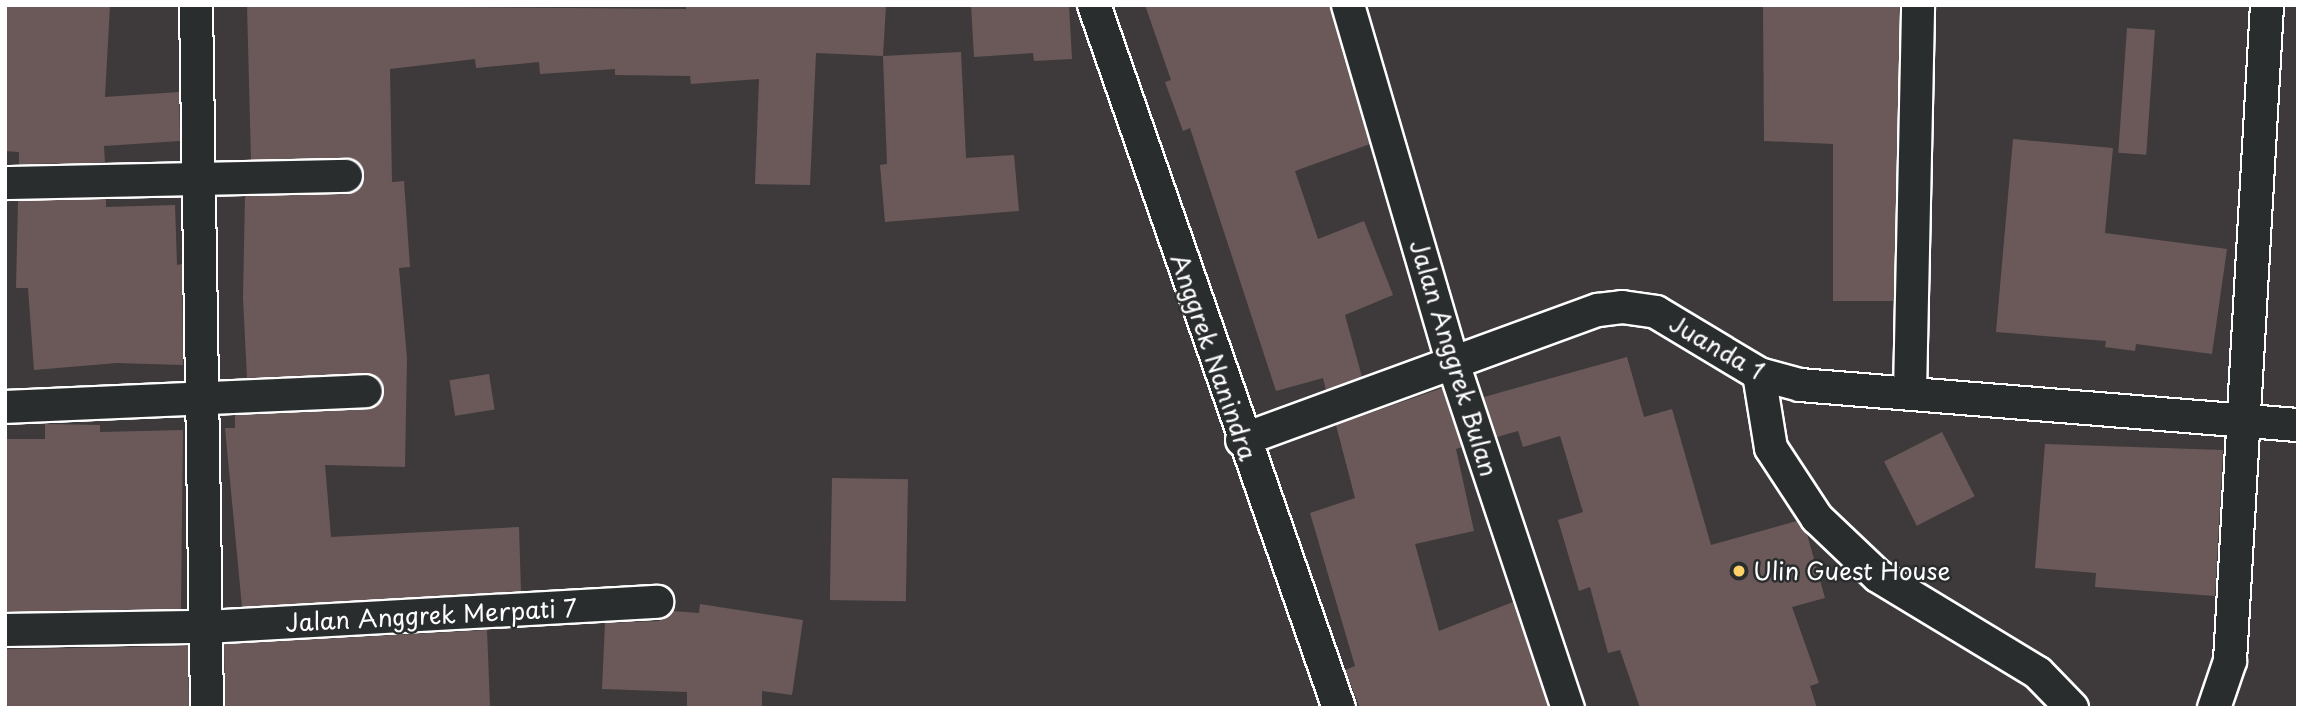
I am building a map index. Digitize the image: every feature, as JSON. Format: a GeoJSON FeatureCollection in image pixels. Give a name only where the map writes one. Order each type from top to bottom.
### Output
{"type":"FeatureCollection","features":[{"type":"Feature","properties":{"kind":"street"},"geometry":{"type":"LineString","coordinates":[[196,5],[207,708]]}},
{"type":"Feature","properties":{"kind":"street","name":"Anggrek Nanindra"},"geometry":{"type":"LineString","coordinates":[[1094,5],[1242,440],[1339,708]]}},
{"type":"Feature","properties":{"kind":"street","name":"Jalan Anggrek Bulan"},"geometry":{"type":"LineString","coordinates":[[1348,5],[1453,363],[1568,708]]}},
{"type":"Feature","properties":{"kind":"street"},"geometry":{"type":"LineString","coordinates":[[1910,393],[1918,5]]}},
{"type":"Feature","properties":{"kind":"street"},"geometry":{"type":"LineString","coordinates":[[2214,708],[2230,661],[2267,5]]}},
{"type":"Feature","properties":{"kind":"street"},"geometry":{"type":"LineString","coordinates":[[5,183],[346,176]]}},
{"type":"Feature","properties":{"kind":"street","name":"Juanda 1"},"geometry":{"type":"LineString","coordinates":[[1242,440],[1598,310],[1637,307],[1656,312],[1759,374],[1800,384],[2298,425]]}},
{"type":"Feature","properties":{"kind":"street"},"geometry":{"type":"LineString","coordinates":[[1759,374],[1771,449],[1817,518],[1878,576],[2038,673],[2072,708]]}},
{"type":"Feature","properties":{"kind":"street"},"geometry":{"type":"LineString","coordinates":[[5,407],[202,401],[366,391]]}},
{"type":"Feature","properties":{"kind":"street","name":"Jalan Anggrek Merpati 7"},"geometry":{"type":"LineString","coordinates":[[5,630],[206,627],[657,602]]}},
{"type":"Feature","properties":{"kind":"building"},"geometry":{"type":"Polygon","coordinates":[[[5,5],[110,5],[105,97],[179,92],[180,141],[104,146],[105,163],[19,164],[19,152],[5,151],[5,5]]]}},
{"type":"Feature","properties":{"kind":"building"},"geometry":{"type":"Polygon","coordinates":[[[247,5],[686,9],[686,5],[886,5],[883,56],[816,53],[810,185],[755,184],[759,79],[691,84],[690,76],[615,75],[615,69],[540,74],[539,62],[476,68],[475,59],[390,69],[392,182],[404,181],[410,267],[399,268],[407,358],[405,467],[325,465],[331,537],[519,527],[521,591],[242,607],[225,428],[235,428],[235,415],[367,409],[382,400],[384,391],[381,381],[366,373],[247,378],[243,298],[245,196],[347,194],[356,191],[364,176],[361,166],[346,158],[251,160],[247,5]]]}},
{"type":"Feature","properties":{"kind":"building"},"geometry":{"type":"Polygon","coordinates":[[[971,5],[1069,5],[1072,59],[1034,61],[1033,53],[974,57],[971,5]]]}},
{"type":"Feature","properties":{"kind":"building"},"geometry":{"type":"Polygon","coordinates":[[[1145,5],[1330,5],[1370,144],[1295,171],[1318,239],[1364,221],[1393,295],[1345,315],[1362,377],[1326,390],[1323,378],[1276,391],[1190,128],[1183,131],[1165,82],[1171,80],[1145,5]]]}},
{"type":"Feature","properties":{"kind":"building"},"geometry":{"type":"Polygon","coordinates":[[[1763,5],[1900,5],[1894,301],[1833,301],[1833,144],[1764,141],[1763,5]]]}},
{"type":"Feature","properties":{"kind":"building"},"geometry":{"type":"Polygon","coordinates":[[[2127,28],[2155,30],[2146,155],[2118,153],[2127,28]]]}},
{"type":"Feature","properties":{"kind":"building"},"geometry":{"type":"Polygon","coordinates":[[[961,52],[966,158],[1014,155],[1019,211],[885,222],[880,165],[887,164],[883,56],[961,52]]]}},
{"type":"Feature","properties":{"kind":"building"},"geometry":{"type":"Polygon","coordinates":[[[2013,139],[2113,148],[2105,233],[2227,249],[2212,354],[2136,344],[2135,351],[2105,347],[2106,341],[1996,332],[2013,139]]]}},
{"type":"Feature","properties":{"kind":"building"},"geometry":{"type":"Polygon","coordinates":[[[106,199],[106,207],[175,205],[177,265],[182,264],[183,365],[117,363],[34,370],[28,288],[16,288],[18,201],[106,199]]]}},
{"type":"Feature","properties":{"kind":"building"},"geometry":{"type":"Polygon","coordinates":[[[1627,357],[1644,417],[1672,409],[1711,545],[1797,521],[1807,534],[1825,598],[1792,607],[1819,683],[1810,686],[1817,708],[1640,708],[1620,650],[1608,653],[1590,587],[1579,591],[1558,520],[1583,512],[1560,436],[1523,447],[1518,431],[1497,437],[1484,397],[1627,357]]]}},
{"type":"Feature","properties":{"kind":"building"},"geometry":{"type":"Polygon","coordinates":[[[489,374],[495,410],[455,416],[449,380],[489,374]]]}},
{"type":"Feature","properties":{"kind":"building"},"geometry":{"type":"Polygon","coordinates":[[[1442,388],[1462,447],[1456,449],[1474,531],[1415,544],[1439,631],[1513,602],[1549,708],[1360,708],[1345,670],[1355,666],[1310,513],[1355,498],[1336,425],[1442,388]]]}},
{"type":"Feature","properties":{"kind":"building"},"geometry":{"type":"Polygon","coordinates":[[[45,424],[100,425],[100,432],[183,430],[181,609],[5,612],[5,439],[45,439],[45,424]]]}},
{"type":"Feature","properties":{"kind":"building"},"geometry":{"type":"Polygon","coordinates":[[[1942,432],[1975,496],[1917,526],[1884,462],[1942,432]]]}},
{"type":"Feature","properties":{"kind":"building"},"geometry":{"type":"Polygon","coordinates":[[[2045,444],[2223,450],[2215,596],[2095,587],[2096,573],[2035,568],[2045,444]]]}},
{"type":"Feature","properties":{"kind":"building"},"geometry":{"type":"Polygon","coordinates":[[[832,478],[908,479],[906,601],[830,600],[832,478]]]}},
{"type":"Feature","properties":{"kind":"building"},"geometry":{"type":"Polygon","coordinates":[[[700,604],[803,620],[792,695],[762,691],[762,708],[687,708],[687,692],[602,689],[605,623],[659,621],[673,611],[699,613],[700,604]]]}},
{"type":"Feature","properties":{"kind":"building"},"geometry":{"type":"Polygon","coordinates":[[[487,630],[490,707],[225,708],[224,644],[487,630]]]}},
{"type":"Feature","properties":{"kind":"building"},"geometry":{"type":"Polygon","coordinates":[[[188,646],[189,708],[6,708],[5,649],[188,646]]]}},
{"type":"Feature","properties":{"kind":"place","name":"Ulin Guest House"},"geometry":{"type":"Point","coordinates":[1739,571]}}]}
